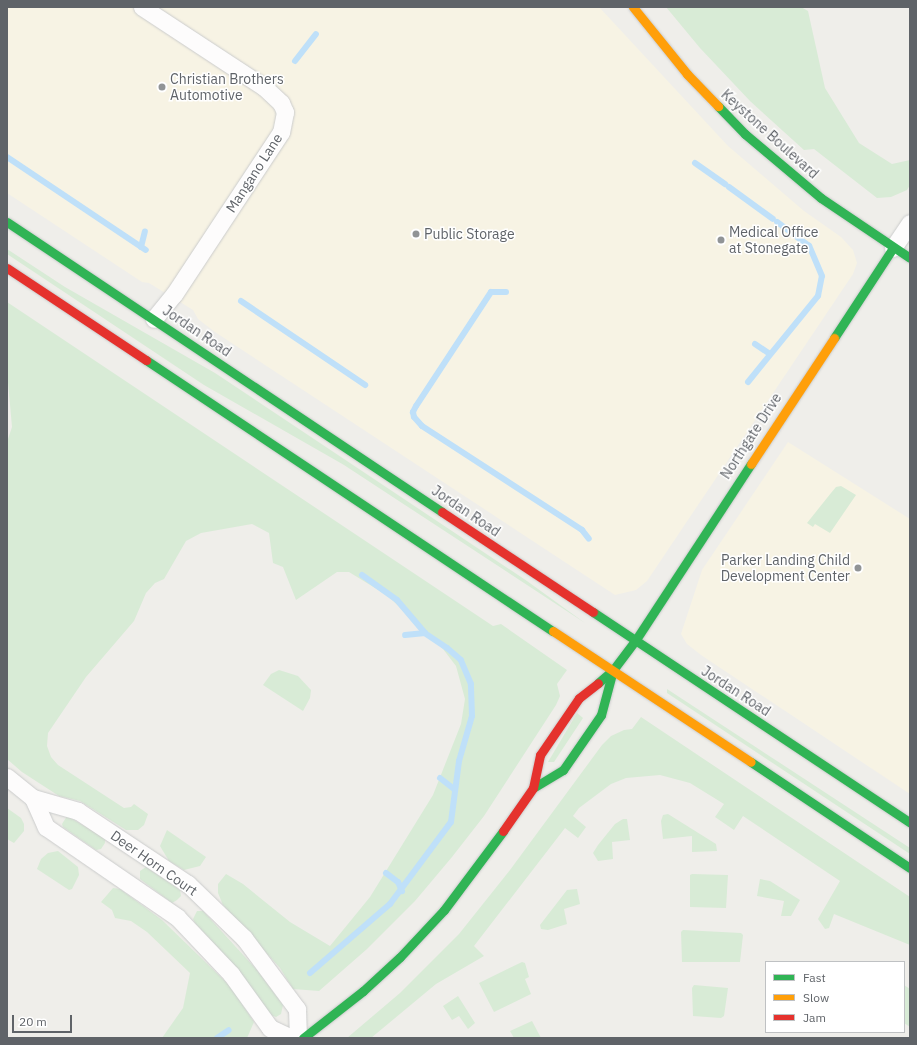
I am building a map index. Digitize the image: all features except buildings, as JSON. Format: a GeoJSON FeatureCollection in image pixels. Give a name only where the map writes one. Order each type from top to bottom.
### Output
{"type":"FeatureCollection","features":[{"type":"Feature","properties":{"kind":"main road","name":"Keystone Boulevard"},"geometry":{"type":"LineString","coordinates":[[633,7],[687,74],[745,134],[821,198],[893,248],[910,258]]}},
{"type":"Feature","properties":{"kind":"main road","name":"Jordan Road"},"geometry":{"type":"LineString","coordinates":[[7,222],[634,641],[910,823]]}},
{"type":"Feature","properties":{"kind":"main road","name":"Northgate Drive"},"geometry":{"type":"LineString","coordinates":[[614,670],[893,248]]}},
{"type":"Feature","properties":{"kind":"main road"},"geometry":{"type":"LineString","coordinates":[[7,268],[910,868]]}},
{"type":"Feature","properties":{"kind":"main road"},"geometry":{"type":"LineString","coordinates":[[533,788],[563,770],[601,715],[614,670]]}},
{"type":"Feature","properties":{"kind":"main road"},"geometry":{"type":"LineString","coordinates":[[303,1038],[363,991],[422,935],[487,854],[533,788],[540,755],[579,698],[614,670]]}},
{"type":"Feature","properties":{"kind":"street","name":"Mangano Lane"},"geometry":{"type":"LineString","coordinates":[[142,7],[264,87],[281,103],[285,112],[281,132],[174,294],[154,320]]}},
{"type":"Feature","properties":{"kind":"street"},"geometry":{"type":"LineString","coordinates":[[893,248],[910,223]]}},
{"type":"Feature","properties":{"kind":"street","name":"Deer Horn Court"},"geometry":{"type":"LineString","coordinates":[[7,776],[33,798],[78,811],[196,892],[244,938],[297,1009],[298,1038]]}},
{"type":"Feature","properties":{"kind":"street","name":"Deer Horn Court"},"geometry":{"type":"LineString","coordinates":[[33,798],[46,827],[177,917],[231,974],[270,1028],[291,1038]]}},
{"type":"Feature","properties":{"kind":"shaded area"},"geometry":{"type":"Polygon","coordinates":[[[7,7],[599,7],[728,146],[804,211],[841,237],[853,250],[857,263],[853,274],[647,581],[636,590],[615,595],[215,332],[198,319],[193,310],[149,283],[142,282],[7,193],[7,7]]]}},
{"type":"Feature","properties":{"kind":"shaded area"},"geometry":{"type":"Polygon","coordinates":[[[788,442],[910,519],[910,794],[701,655],[687,644],[681,634],[702,570],[788,442]]]}},
{"type":"Feature","properties":{"kind":"green space"},"geometry":{"type":"Polygon","coordinates":[[[666,7],[801,7],[808,11],[825,88],[859,143],[892,164],[910,160],[910,185],[907,190],[891,197],[877,198],[814,149],[804,150],[750,101],[700,48],[666,7]]]}},
{"type":"Feature","properties":{"kind":"green space"},"geometry":{"type":"Polygon","coordinates":[[[7,249],[65,287],[215,373],[527,581],[585,623],[344,465],[204,385],[7,254],[7,249]]]}},
{"type":"Feature","properties":{"kind":"green space"},"geometry":{"type":"Polygon","coordinates":[[[7,302],[493,626],[501,624],[567,670],[557,684],[560,696],[556,705],[484,816],[415,901],[367,949],[319,991],[293,989],[280,968],[223,905],[218,893],[218,884],[226,874],[243,884],[290,922],[330,946],[370,897],[433,795],[461,724],[465,699],[456,666],[443,649],[388,596],[349,572],[337,572],[296,600],[283,567],[273,563],[269,533],[252,524],[201,533],[186,541],[164,579],[155,583],[146,593],[134,621],[86,677],[48,733],[47,746],[51,757],[58,765],[124,808],[131,807],[134,804],[148,814],[144,825],[138,830],[126,830],[80,801],[59,796],[22,772],[7,759],[7,442],[12,427],[7,371],[7,302]]]}},
{"type":"Feature","properties":{"kind":"green space"},"geometry":{"type":"Polygon","coordinates":[[[841,486],[856,495],[830,533],[815,524],[813,527],[807,523],[836,487],[841,486]]]}},
{"type":"Feature","properties":{"kind":"green space"},"geometry":{"type":"Polygon","coordinates":[[[279,670],[298,676],[311,690],[310,698],[303,711],[263,685],[271,674],[279,670]]]}},
{"type":"Feature","properties":{"kind":"green space"},"geometry":{"type":"Polygon","coordinates":[[[667,689],[910,848],[910,854],[667,693],[667,689]]]}},
{"type":"Feature","properties":{"kind":"green space"},"geometry":{"type":"Polygon","coordinates":[[[577,713],[583,718],[554,762],[548,762],[577,713]]]}},
{"type":"Feature","properties":{"kind":"green space"},"geometry":{"type":"Polygon","coordinates":[[[641,717],[910,897],[910,945],[834,914],[829,928],[825,929],[818,919],[840,881],[743,816],[734,830],[715,817],[724,804],[690,783],[660,775],[626,778],[611,784],[579,808],[573,816],[586,827],[578,838],[565,828],[474,946],[484,956],[436,984],[371,1038],[347,1038],[400,993],[459,934],[510,870],[602,745],[611,736],[624,730],[632,729],[641,717]]]}},
{"type":"Feature","properties":{"kind":"green space"},"geometry":{"type":"Polygon","coordinates":[[[7,808],[21,818],[24,824],[24,831],[14,843],[7,839],[7,808]]]}},
{"type":"Feature","properties":{"kind":"green space"},"geometry":{"type":"Polygon","coordinates":[[[668,814],[716,844],[717,851],[692,852],[692,836],[663,839],[661,821],[663,815],[668,814]]]}},
{"type":"Feature","properties":{"kind":"green space"},"geometry":{"type":"Polygon","coordinates":[[[67,816],[105,838],[105,843],[101,849],[96,850],[63,827],[62,824],[67,816]]]}},
{"type":"Feature","properties":{"kind":"green space"},"geometry":{"type":"Polygon","coordinates":[[[623,819],[627,819],[630,840],[612,842],[613,859],[598,861],[593,853],[615,824],[623,819]]]}},
{"type":"Feature","properties":{"kind":"green space"},"geometry":{"type":"Polygon","coordinates":[[[167,830],[206,857],[200,866],[184,870],[169,861],[160,846],[167,830]]]}},
{"type":"Feature","properties":{"kind":"green space"},"geometry":{"type":"Polygon","coordinates":[[[58,851],[78,867],[79,875],[72,889],[69,890],[37,869],[41,859],[48,853],[58,851]]]}},
{"type":"Feature","properties":{"kind":"green space"},"geometry":{"type":"Polygon","coordinates":[[[146,867],[180,890],[181,896],[172,903],[140,879],[140,871],[146,867]]]}},
{"type":"Feature","properties":{"kind":"green space"},"geometry":{"type":"Polygon","coordinates":[[[690,875],[728,875],[726,908],[690,907],[690,875]]]}},
{"type":"Feature","properties":{"kind":"green space"},"geometry":{"type":"Polygon","coordinates":[[[760,879],[770,881],[800,900],[791,916],[781,916],[784,901],[757,896],[760,879]]]}},
{"type":"Feature","properties":{"kind":"green space"},"geometry":{"type":"Polygon","coordinates":[[[113,888],[120,889],[162,920],[230,986],[254,1022],[247,1038],[162,1038],[183,1008],[190,973],[147,932],[131,921],[115,918],[112,910],[101,902],[113,888]]]}},
{"type":"Feature","properties":{"kind":"green space"},"geometry":{"type":"Polygon","coordinates":[[[577,889],[580,904],[564,909],[567,924],[548,930],[541,929],[540,925],[567,890],[577,889]]]}},
{"type":"Feature","properties":{"kind":"green space"},"geometry":{"type":"Polygon","coordinates":[[[197,911],[203,911],[257,970],[283,1005],[281,1014],[276,1017],[268,1014],[234,965],[195,923],[193,919],[197,911]]]}},
{"type":"Feature","properties":{"kind":"green space"},"geometry":{"type":"Polygon","coordinates":[[[683,930],[741,933],[743,935],[740,962],[682,962],[681,932],[683,930]]]}},
{"type":"Feature","properties":{"kind":"green space"},"geometry":{"type":"Polygon","coordinates":[[[522,962],[525,963],[529,977],[525,979],[531,994],[494,1012],[479,983],[522,962]]]}},
{"type":"Feature","properties":{"kind":"green space"},"geometry":{"type":"Polygon","coordinates":[[[694,985],[728,988],[724,1016],[721,1018],[693,1016],[692,988],[694,985]]]}},
{"type":"Feature","properties":{"kind":"green space"},"geometry":{"type":"Polygon","coordinates":[[[905,986],[910,989],[910,1027],[905,1024],[905,986]]]}},
{"type":"Feature","properties":{"kind":"green space"},"geometry":{"type":"Polygon","coordinates":[[[458,996],[475,1023],[468,1029],[459,1016],[452,1020],[443,1006],[458,996]]]}},
{"type":"Feature","properties":{"kind":"green space"},"geometry":{"type":"Polygon","coordinates":[[[532,1021],[541,1038],[514,1038],[510,1031],[532,1021]]]}},
{"type":"Feature","properties":{"kind":"waterway"},"geometry":{"type":"LineString","coordinates":[[295,61],[316,34]]}},
{"type":"Feature","properties":{"kind":"waterway"},"geometry":{"type":"LineString","coordinates":[[7,157],[146,250]]}},
{"type":"Feature","properties":{"kind":"waterway"},"geometry":{"type":"LineString","coordinates":[[695,163],[725,184]]}},
{"type":"Feature","properties":{"kind":"waterway"},"geometry":{"type":"LineString","coordinates":[[729,187],[773,219]]}},
{"type":"Feature","properties":{"kind":"waterway"},"geometry":{"type":"LineString","coordinates":[[748,382],[818,296],[822,276],[809,246],[777,222]]}},
{"type":"Feature","properties":{"kind":"waterway"},"geometry":{"type":"LineString","coordinates":[[141,247],[145,231]]}},
{"type":"Feature","properties":{"kind":"waterway"},"geometry":{"type":"LineString","coordinates":[[506,292],[491,292],[416,406],[413,412],[414,417],[422,426],[582,530],[589,539]]}},
{"type":"Feature","properties":{"kind":"waterway"},"geometry":{"type":"LineString","coordinates":[[241,301],[365,385]]}},
{"type":"Feature","properties":{"kind":"waterway"},"geometry":{"type":"LineString","coordinates":[[755,344],[770,354]]}},
{"type":"Feature","properties":{"kind":"waterway"},"geometry":{"type":"LineString","coordinates":[[362,575],[397,600],[425,633]]}},
{"type":"Feature","properties":{"kind":"waterway"},"geometry":{"type":"LineString","coordinates":[[310,973],[390,904],[451,822],[459,761],[472,716],[471,684],[461,660],[447,648],[425,633],[405,635]]}},
{"type":"Feature","properties":{"kind":"waterway"},"geometry":{"type":"LineString","coordinates":[[440,778],[454,789]]}},
{"type":"Feature","properties":{"kind":"waterway"},"geometry":{"type":"LineString","coordinates":[[386,873],[398,882],[402,891]]}},
{"type":"Feature","properties":{"kind":"waterway"},"geometry":{"type":"LineString","coordinates":[[217,1038],[229,1030]]}},
{"type":"Feature","properties":{"kind":"traffic: fast"},"geometry":{"type":"LineString","coordinates":[[718,106],[745,134],[821,198],[910,258]]}},
{"type":"Feature","properties":{"kind":"traffic: fast"},"geometry":{"type":"LineString","coordinates":[[7,222],[442,512]]}},
{"type":"Feature","properties":{"kind":"traffic: fast"},"geometry":{"type":"LineString","coordinates":[[834,338],[893,248]]}},
{"type":"Feature","properties":{"kind":"traffic: fast"},"geometry":{"type":"LineString","coordinates":[[146,360],[553,631]]}},
{"type":"Feature","properties":{"kind":"traffic: fast"},"geometry":{"type":"LineString","coordinates":[[598,683],[613,670],[635,641],[751,464]]}},
{"type":"Feature","properties":{"kind":"traffic: fast"},"geometry":{"type":"LineString","coordinates":[[593,612],[910,823]]}},
{"type":"Feature","properties":{"kind":"traffic: fast"},"geometry":{"type":"LineString","coordinates":[[533,788],[563,770],[601,715],[613,670]]}},
{"type":"Feature","properties":{"kind":"traffic: fast"},"geometry":{"type":"LineString","coordinates":[[751,762],[910,868]]}},
{"type":"Feature","properties":{"kind":"traffic: fast"},"geometry":{"type":"LineString","coordinates":[[303,1038],[363,991],[400,957],[444,910],[503,831]]}},
{"type":"Feature","properties":{"kind":"traffic: slow"},"geometry":{"type":"LineString","coordinates":[[633,7],[687,74],[718,106]]}},
{"type":"Feature","properties":{"kind":"traffic: slow"},"geometry":{"type":"LineString","coordinates":[[751,464],[834,338]]}},
{"type":"Feature","properties":{"kind":"traffic: slow"},"geometry":{"type":"LineString","coordinates":[[553,631],[751,762]]}},
{"type":"Feature","properties":{"kind":"traffic: jam"},"geometry":{"type":"LineString","coordinates":[[7,268],[146,360]]}},
{"type":"Feature","properties":{"kind":"traffic: jam"},"geometry":{"type":"LineString","coordinates":[[442,512],[593,612]]}},
{"type":"Feature","properties":{"kind":"traffic: jam"},"geometry":{"type":"LineString","coordinates":[[503,831],[533,788],[540,755],[579,698],[598,683]]}},
{"type":"Feature","properties":{"kind":"place","name":"Christian Brothers Automotive"},"geometry":{"type":"Point","coordinates":[162,87]}},
{"type":"Feature","properties":{"kind":"place","name":"Public Storage"},"geometry":{"type":"Point","coordinates":[416,234]}},
{"type":"Feature","properties":{"kind":"place","name":"Medical Office at Stonegate"},"geometry":{"type":"Point","coordinates":[721,240]}},
{"type":"Feature","properties":{"kind":"place","name":"Parker Landing Child Development Center"},"geometry":{"type":"Point","coordinates":[858,568]}}]}
